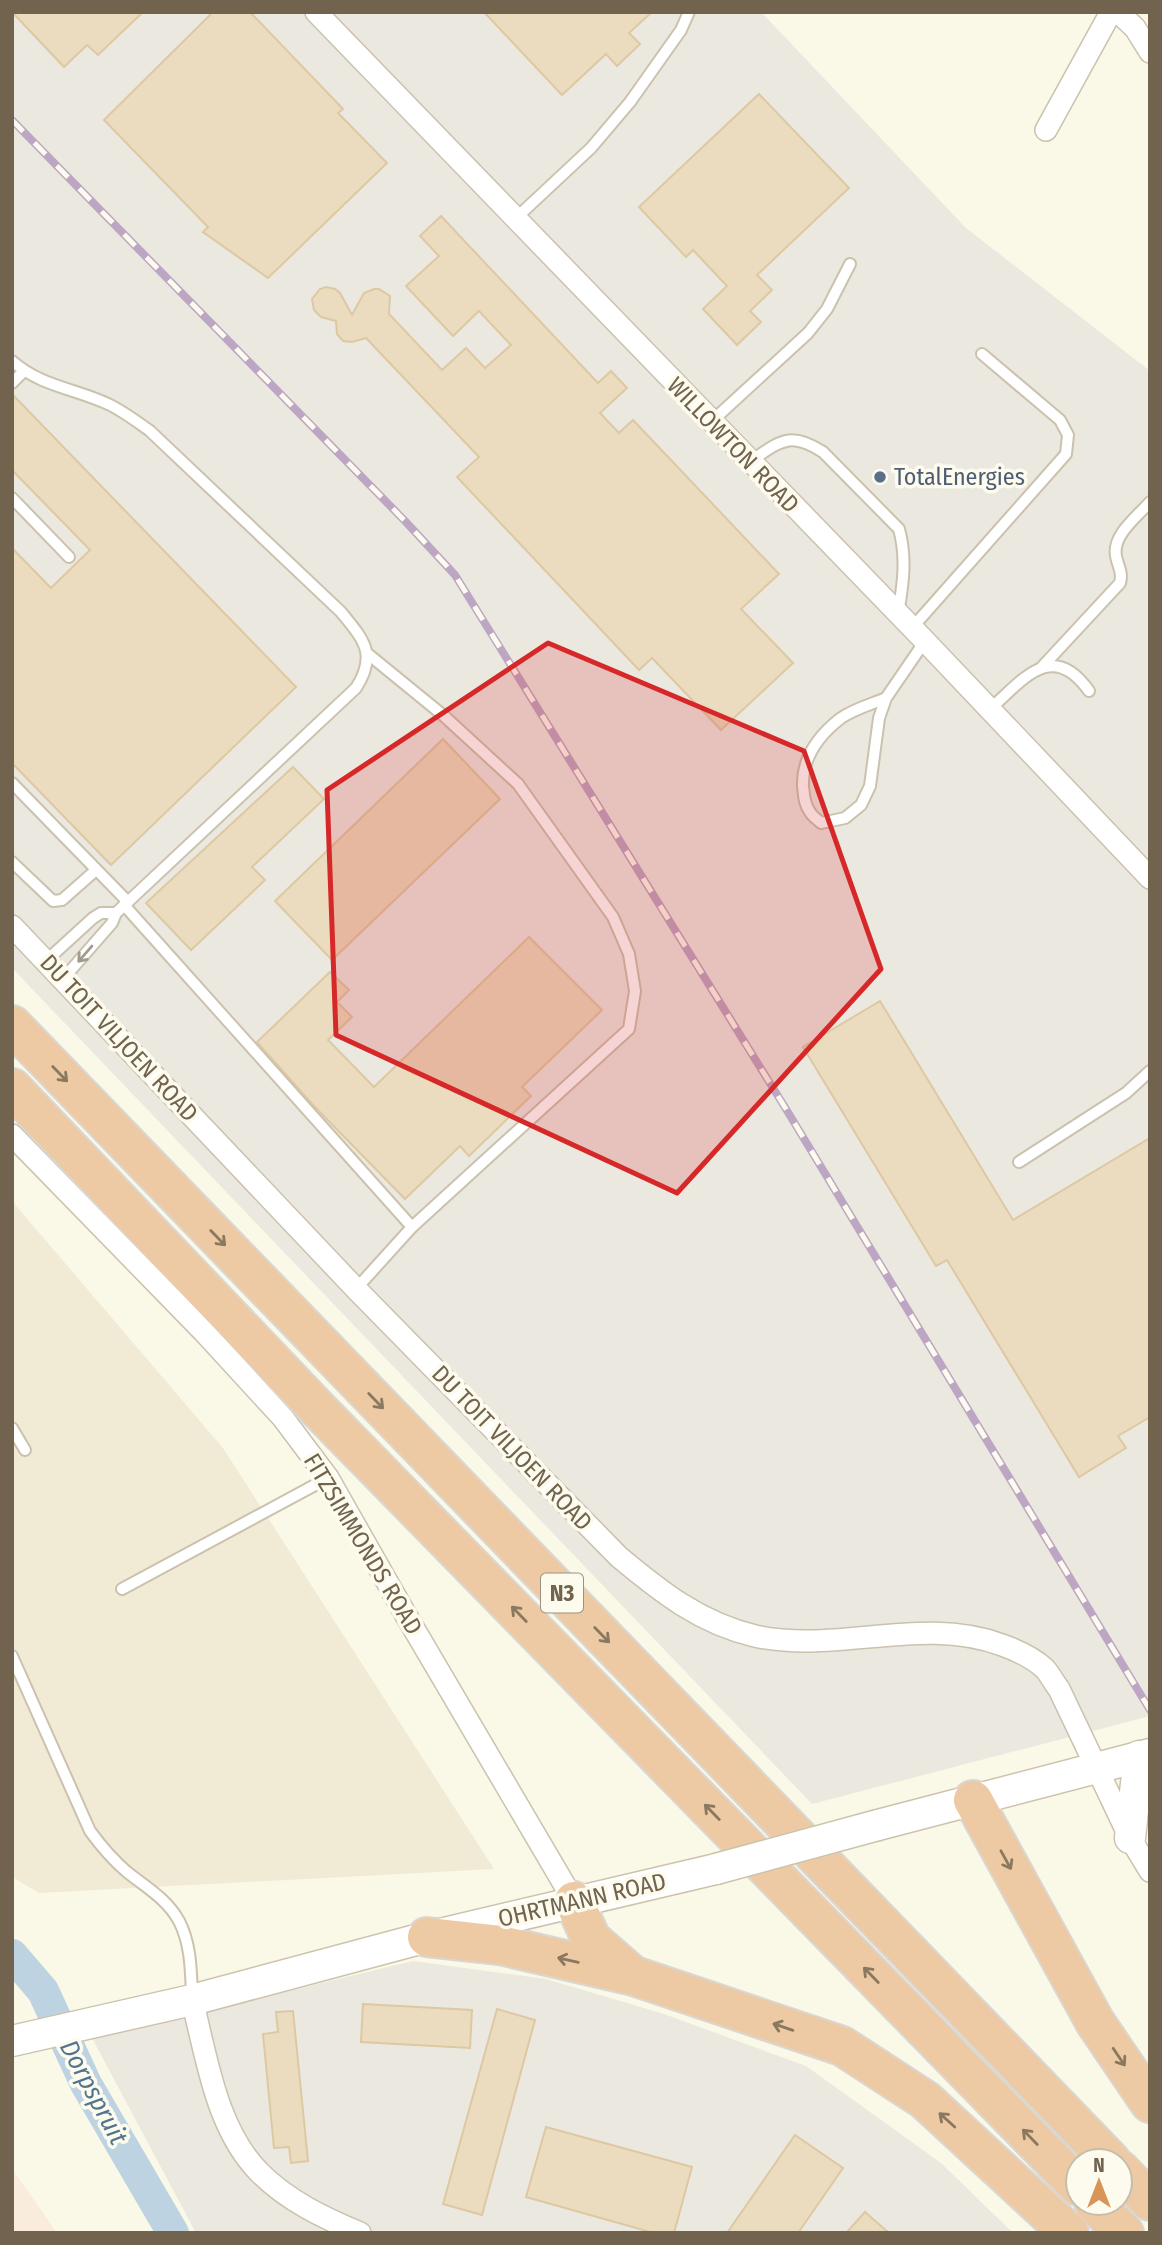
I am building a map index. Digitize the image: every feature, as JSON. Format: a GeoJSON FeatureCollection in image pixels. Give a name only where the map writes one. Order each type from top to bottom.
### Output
{"type":"FeatureCollection","features":[{"type":"Feature","properties":{"kind":"highway","name":"N3"},"geometry":{"type":"LineString","coordinates":[[12,1025],[1097,2147]]}},
{"type":"Feature","properties":{"kind":"highway","name":"N3"},"geometry":{"type":"LineString","coordinates":[[12,1088],[317,1408],[1064,2172]]}},
{"type":"Feature","properties":{"kind":"highway"},"geometry":{"type":"LineString","coordinates":[[973,1800],[1095,2022],[1150,2103]]}},
{"type":"Feature","properties":{"kind":"highway"},"geometry":{"type":"LineString","coordinates":[[574,1901],[591,1939],[634,1976]]}},
{"type":"Feature","properties":{"kind":"highway"},"geometry":{"type":"LineString","coordinates":[[427,1937],[500,1945],[634,1976],[842,2046],[925,2099],[1069,2233]]}},
{"type":"Feature","properties":{"kind":"highway"},"geometry":{"type":"LineString","coordinates":[[1134,2184],[1150,2201]]}},
{"type":"Feature","properties":{"kind":"highway"},"geometry":{"type":"LineString","coordinates":[[1108,2217],[1124,2233]]}},
{"type":"Feature","properties":{"kind":"main road","name":"OHRTMANN ROAD"},"geometry":{"type":"LineString","coordinates":[[12,2041],[192,2000],[427,1937],[716,1869],[1144,1755]]}},
{"type":"Feature","properties":{"kind":"main road"},"geometry":{"type":"LineString","coordinates":[[1130,1838],[1144,1755]]}},
{"type":"Feature","properties":{"kind":"street","name":"WILLOWTON ROAD"},"geometry":{"type":"LineString","coordinates":[[316,12],[1150,878]]}},
{"type":"Feature","properties":{"kind":"street"},"geometry":{"type":"LineString","coordinates":[[1046,130],[1111,12]]}},
{"type":"Feature","properties":{"kind":"street"},"geometry":{"type":"LineString","coordinates":[[1118,12],[1135,28],[1150,52]]}},
{"type":"Feature","properties":{"kind":"street","name":"DU TOIT VILJOEN ROAD"},"geometry":{"type":"LineString","coordinates":[[12,926],[356,1289],[619,1557],[666,1597],[718,1625],[756,1636],[806,1642],[936,1633],[980,1637],[1017,1651],[1044,1668],[1059,1689],[1130,1838],[1150,1871]]}},
{"type":"Feature","properties":{"kind":"street","name":"FITZSIMMONDS ROAD"},"geometry":{"type":"LineString","coordinates":[[12,1135],[204,1332],[283,1418],[328,1478],[574,1901]]}},
{"type":"Feature","properties":{"kind":"street"},"geometry":{"type":"LineString","coordinates":[[192,2000],[225,2120],[239,2146],[258,2172],[285,2194],[323,2218],[360,2233]]}},
{"type":"Feature","properties":{"kind":"lane"},"geometry":{"type":"LineString","coordinates":[[515,219],[591,148],[630,102],[681,30],[689,12]]}},
{"type":"Feature","properties":{"kind":"lane"},"geometry":{"type":"LineString","coordinates":[[711,422],[808,333],[827,309],[850,264]]}},
{"type":"Feature","properties":{"kind":"lane"},"geometry":{"type":"LineString","coordinates":[[886,698],[844,716],[827,730],[813,747],[806,761],[803,777],[804,798],[810,813],[821,823],[845,818],[861,805],[870,786],[879,718],[912,628],[1066,454],[1068,435],[1060,420],[982,354]]}},
{"type":"Feature","properties":{"kind":"lane"},"geometry":{"type":"LineString","coordinates":[[12,361],[47,384],[106,403],[150,431],[341,612],[363,642],[368,654],[444,716],[518,784],[613,917],[629,954],[635,991],[629,1029],[412,1227],[356,1289]]}},
{"type":"Feature","properties":{"kind":"lane"},"geometry":{"type":"LineString","coordinates":[[12,383],[24,371]]}},
{"type":"Feature","properties":{"kind":"lane"},"geometry":{"type":"LineString","coordinates":[[750,462],[785,440],[797,439],[809,443],[823,452],[899,529],[912,628]]}},
{"type":"Feature","properties":{"kind":"lane"},"geometry":{"type":"LineString","coordinates":[[12,498],[69,557]]}},
{"type":"Feature","properties":{"kind":"lane"},"geometry":{"type":"LineString","coordinates":[[1042,667],[1120,583],[1122,573],[1115,555],[1118,538],[1150,502]]}},
{"type":"Feature","properties":{"kind":"lane"},"geometry":{"type":"LineString","coordinates":[[64,979],[123,907],[356,688],[365,674],[368,654]]}},
{"type":"Feature","properties":{"kind":"lane"},"geometry":{"type":"LineString","coordinates":[[990,709],[1032,671],[1042,667],[1054,666],[1071,671],[1089,691]]}},
{"type":"Feature","properties":{"kind":"lane"},"geometry":{"type":"LineString","coordinates":[[12,783],[96,870],[123,907],[412,1227]]}},
{"type":"Feature","properties":{"kind":"lane"},"geometry":{"type":"LineString","coordinates":[[12,862],[53,901],[62,900],[96,870]]}},
{"type":"Feature","properties":{"kind":"lane"},"geometry":{"type":"LineString","coordinates":[[46,961],[93,918],[123,907]]}},
{"type":"Feature","properties":{"kind":"lane"},"geometry":{"type":"LineString","coordinates":[[1019,1162],[1126,1093],[1150,1071]]}},
{"type":"Feature","properties":{"kind":"lane"},"geometry":{"type":"LineString","coordinates":[[12,1427],[25,1450]]}},
{"type":"Feature","properties":{"kind":"lane"},"geometry":{"type":"LineString","coordinates":[[122,1589],[328,1478]]}},
{"type":"Feature","properties":{"kind":"lane"},"geometry":{"type":"LineString","coordinates":[[12,1656],[90,1831],[105,1850],[127,1872],[160,1897],[178,1919],[191,1960],[192,2000]]}},
{"type":"Feature","properties":{"kind":"highlighted area"},"geometry":{"type":"Polygon","coordinates":[[[548,643],[804,751],[881,969],[677,1193],[336,1035],[327,790],[548,643]]]}},
{"type":"Feature","properties":{"kind":"shaded area"},"geometry":{"type":"Polygon","coordinates":[[[12,12],[761,12],[966,228],[1150,371],[1150,1716],[812,1804],[12,968],[12,12]]]}},
{"type":"Feature","properties":{"kind":"shaded area"},"geometry":{"type":"Polygon","coordinates":[[[12,1201],[223,1448],[494,1869],[39,1893],[12,1877],[12,1201]]]}},
{"type":"Feature","properties":{"kind":"shaded area"},"geometry":{"type":"Polygon","coordinates":[[[413,1961],[546,1979],[664,2014],[806,2066],[941,2163],[1013,2233],[196,2233],[92,2038],[413,1961]]]}},
{"type":"Feature","properties":{"kind":"shaded area"},"geometry":{"type":"Polygon","coordinates":[[[12,2169],[57,2233],[12,2233],[12,2169]]]}},
{"type":"Feature","properties":{"kind":"building"},"geometry":{"type":"Polygon","coordinates":[[[12,12],[143,12],[98,55],[87,45],[64,67],[12,12]]]}},
{"type":"Feature","properties":{"kind":"building"},"geometry":{"type":"Polygon","coordinates":[[[213,12],[250,12],[343,109],[338,113],[387,163],[268,278],[203,232],[208,227],[104,120],[213,12]]]}},
{"type":"Feature","properties":{"kind":"building"},"geometry":{"type":"Polygon","coordinates":[[[484,12],[652,12],[629,33],[640,44],[617,66],[606,54],[562,95],[484,12]]]}},
{"type":"Feature","properties":{"kind":"building"},"geometry":{"type":"Polygon","coordinates":[[[759,94],[849,188],[757,275],[772,290],[750,311],[761,322],[737,345],[703,309],[727,286],[693,250],[686,257],[639,207],[759,94]]]}},
{"type":"Feature","properties":{"kind":"building"},"geometry":{"type":"Polygon","coordinates":[[[441,216],[598,383],[611,371],[627,388],[600,413],[619,433],[633,420],[779,574],[741,609],[793,663],[721,730],[652,658],[639,670],[457,477],[479,457],[366,338],[352,342],[343,341],[337,334],[336,321],[321,317],[314,310],[312,299],[320,289],[326,287],[340,293],[352,315],[364,293],[379,289],[390,296],[389,314],[442,370],[466,348],[485,368],[511,345],[479,311],[453,336],[406,286],[439,256],[420,236],[441,216]]]}},
{"type":"Feature","properties":{"kind":"building"},"geometry":{"type":"Polygon","coordinates":[[[12,394],[296,687],[111,865],[12,763],[12,548],[51,588],[90,550],[12,470],[12,394]]]}},
{"type":"Feature","properties":{"kind":"building"},"geometry":{"type":"Polygon","coordinates":[[[443,739],[500,799],[332,960],[275,901],[443,739]]]}},
{"type":"Feature","properties":{"kind":"building"},"geometry":{"type":"Polygon","coordinates":[[[293,767],[324,799],[252,867],[265,880],[191,950],[146,903],[293,767]]]}},
{"type":"Feature","properties":{"kind":"building"},"geometry":{"type":"Polygon","coordinates":[[[529,937],[602,1010],[522,1087],[531,1096],[469,1156],[460,1146],[405,1199],[314,1106],[257,1042],[330,972],[349,990],[337,1002],[352,1017],[328,1040],[374,1087],[529,937]]]}},
{"type":"Feature","properties":{"kind":"building"},"geometry":{"type":"Polygon","coordinates":[[[880,1001],[1013,1220],[1150,1138],[1150,1417],[1118,1436],[1126,1448],[1079,1477],[947,1260],[936,1266],[803,1047],[880,1001]]]}},
{"type":"Feature","properties":{"kind":"building"},"geometry":{"type":"Polygon","coordinates":[[[363,2004],[472,2010],[470,2048],[361,2042],[363,2004]]]}},
{"type":"Feature","properties":{"kind":"building"},"geometry":{"type":"Polygon","coordinates":[[[497,2009],[535,2020],[482,2215],[443,2204],[497,2009]]]}},
{"type":"Feature","properties":{"kind":"building"},"geometry":{"type":"Polygon","coordinates":[[[293,2011],[308,2161],[291,2163],[289,2147],[274,2148],[263,2034],[278,2032],[276,2012],[293,2011]]]}},
{"type":"Feature","properties":{"kind":"building"},"geometry":{"type":"Polygon","coordinates":[[[546,2127],[692,2167],[674,2233],[654,2233],[526,2197],[546,2127]]]}},
{"type":"Feature","properties":{"kind":"building"},"geometry":{"type":"Polygon","coordinates":[[[795,2135],[843,2168],[798,2233],[727,2233],[795,2135]]]}},
{"type":"Feature","properties":{"kind":"building"},"geometry":{"type":"Polygon","coordinates":[[[865,2212],[889,2233],[846,2233],[865,2212]]]}},
{"type":"Feature","properties":{"kind":"waterway","name":"Dorpspruit"},"geometry":{"type":"LineString","coordinates":[[12,1955],[43,1991],[86,2084],[173,2233]]}},
{"type":"Feature","properties":{"kind":"railway"},"geometry":{"type":"LineString","coordinates":[[12,120],[455,575],[786,1109],[1150,1710]]}},
{"type":"Feature","properties":{"kind":"place","name":"TotalEnergies"},"geometry":{"type":"Point","coordinates":[880,477]}}]}
